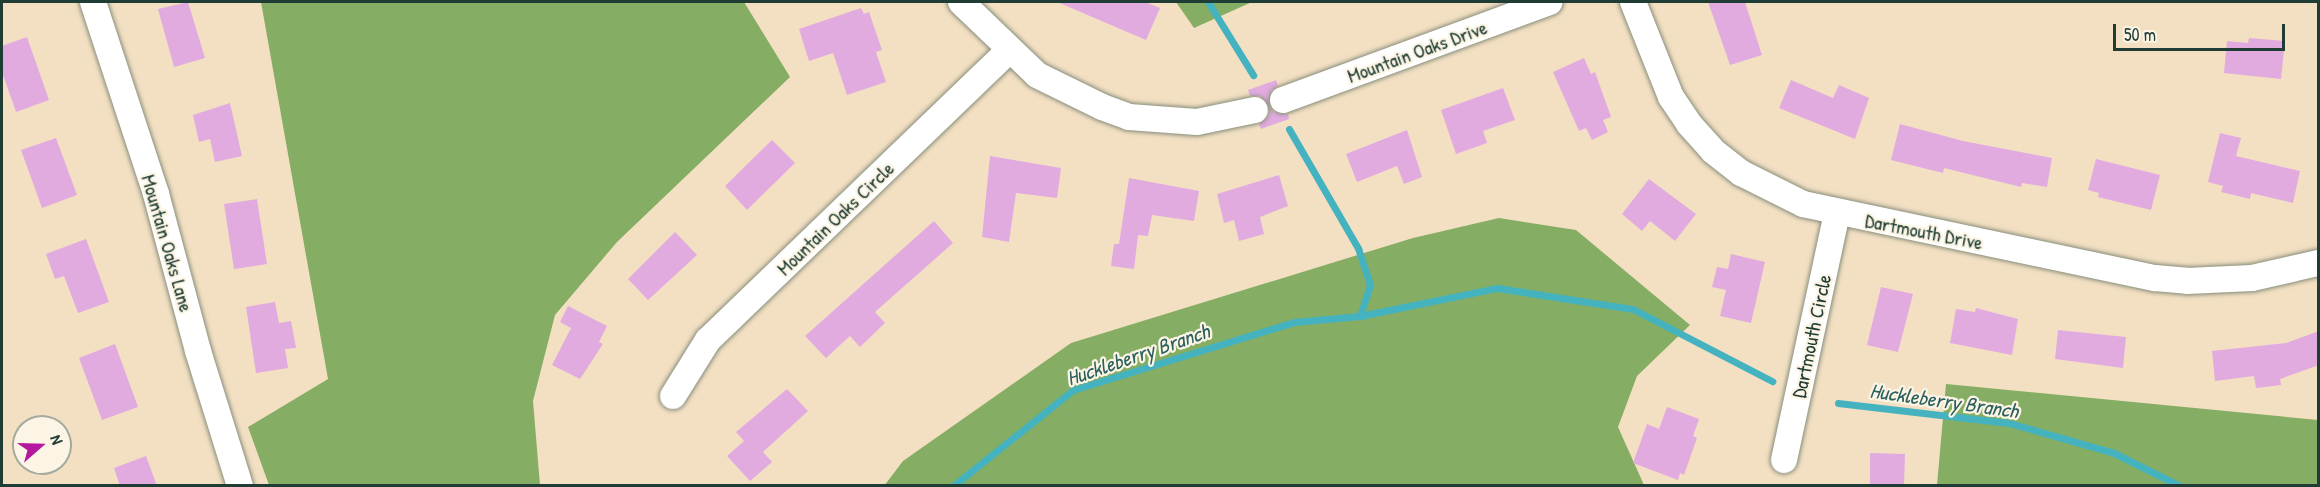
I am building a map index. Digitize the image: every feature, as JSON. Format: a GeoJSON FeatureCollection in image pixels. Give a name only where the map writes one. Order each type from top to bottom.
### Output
{"type":"FeatureCollection","features":[{"type":"Feature","properties":{"kind":"street","name":"Mountain Oaks Lane"},"geometry":{"type":"LineString","coordinates":[[93,2],[156,194],[198,351],[240,486]]}},
{"type":"Feature","properties":{"kind":"street"},"geometry":{"type":"LineString","coordinates":[[961,2],[1037,75],[1075,96],[1129,117],[1197,122],[1255,110]]}},
{"type":"Feature","properties":{"kind":"street","name":"Mountain Oaks Drive"},"geometry":{"type":"LineString","coordinates":[[1283,100],[1550,2]]}},
{"type":"Feature","properties":{"kind":"street","name":"Dartmouth Drive"},"geometry":{"type":"LineString","coordinates":[[1633,2],[1671,97],[1713,151],[1773,193],[1838,213],[2166,279],[2252,278],[2319,263]]}},
{"type":"Feature","properties":{"kind":"street","name":"Mountain Oaks Circle"},"geometry":{"type":"LineString","coordinates":[[673,396],[708,340],[1009,50]]}},
{"type":"Feature","properties":{"kind":"street","name":"Dartmouth Circle"},"geometry":{"type":"LineString","coordinates":[[1784,460],[1838,213]]}},
{"type":"Feature","properties":{"kind":"green space"},"geometry":{"type":"Polygon","coordinates":[[[261,2],[744,2],[790,77],[617,242],[555,315],[533,401],[540,485],[269,485],[248,427],[328,379],[261,2]]]}},
{"type":"Feature","properties":{"kind":"green space"},"geometry":{"type":"Polygon","coordinates":[[[1176,2],[1252,2],[1194,28],[1176,2]]]}},
{"type":"Feature","properties":{"kind":"green space"},"geometry":{"type":"Polygon","coordinates":[[[1499,218],[1576,230],[1690,325],[1637,376],[1618,427],[1644,485],[884,486],[903,461],[1071,343],[1413,238],[1499,218]]]}},
{"type":"Feature","properties":{"kind":"green space"},"geometry":{"type":"Polygon","coordinates":[[[1946,384],[2318,420],[2318,485],[1937,485],[1946,384]]]}},
{"type":"Feature","properties":{"kind":"building"},"geometry":{"type":"Polygon","coordinates":[[[188,2],[205,58],[174,67],[158,9],[188,2]]]}},
{"type":"Feature","properties":{"kind":"building"},"geometry":{"type":"Polygon","coordinates":[[[1057,2],[1145,2],[1160,8],[1146,40],[1057,2]]]}},
{"type":"Feature","properties":{"kind":"building"},"geometry":{"type":"Polygon","coordinates":[[[1708,2],[1745,2],[1762,55],[1730,65],[1708,2]]]}},
{"type":"Feature","properties":{"kind":"building"},"geometry":{"type":"Polygon","coordinates":[[[861,8],[864,14],[869,12],[882,50],[876,52],[886,82],[847,95],[833,53],[809,61],[799,29],[861,8]]]}},
{"type":"Feature","properties":{"kind":"building"},"geometry":{"type":"Polygon","coordinates":[[[27,37],[49,100],[16,112],[2,72],[2,46],[27,37]]]}},
{"type":"Feature","properties":{"kind":"building"},"geometry":{"type":"Polygon","coordinates":[[[2249,38],[2285,41],[2281,79],[2224,73],[2227,41],[2248,43],[2249,38]]]}},
{"type":"Feature","properties":{"kind":"building"},"geometry":{"type":"Polygon","coordinates":[[[1584,58],[1591,74],[1595,72],[1611,117],[1603,120],[1608,132],[1592,140],[1586,128],[1579,131],[1553,72],[1584,58]]]}},
{"type":"Feature","properties":{"kind":"building"},"geometry":{"type":"Polygon","coordinates":[[[1276,80],[1278,86],[1271,91],[1269,105],[1274,112],[1288,114],[1289,119],[1261,129],[1259,124],[1269,115],[1269,106],[1260,96],[1250,96],[1248,90],[1276,80]]]}},
{"type":"Feature","properties":{"kind":"building"},"geometry":{"type":"Polygon","coordinates":[[[1791,80],[1833,98],[1839,85],[1869,98],[1855,139],[1779,108],[1791,80]]]}},
{"type":"Feature","properties":{"kind":"building"},"geometry":{"type":"Polygon","coordinates":[[[1503,88],[1515,120],[1483,131],[1487,143],[1456,154],[1441,110],[1503,88]]]}},
{"type":"Feature","properties":{"kind":"building"},"geometry":{"type":"Polygon","coordinates":[[[230,103],[242,156],[215,162],[210,139],[199,142],[193,115],[230,103]]]}},
{"type":"Feature","properties":{"kind":"building"},"geometry":{"type":"Polygon","coordinates":[[[1900,124],[1963,141],[2052,158],[2047,187],[2022,183],[2021,187],[1944,168],[1943,173],[1891,160],[1900,124]]]}},
{"type":"Feature","properties":{"kind":"building"},"geometry":{"type":"Polygon","coordinates":[[[1407,130],[1422,177],[1404,184],[1397,166],[1357,182],[1346,154],[1407,130]]]}},
{"type":"Feature","properties":{"kind":"building"},"geometry":{"type":"Polygon","coordinates":[[[2220,133],[2241,138],[2236,156],[2300,171],[2293,203],[2251,193],[2250,199],[2221,192],[2223,186],[2208,182],[2220,133]]]}},
{"type":"Feature","properties":{"kind":"building"},"geometry":{"type":"Polygon","coordinates":[[[56,138],[77,195],[42,208],[21,150],[56,138]]]}},
{"type":"Feature","properties":{"kind":"building"},"geometry":{"type":"Polygon","coordinates":[[[772,140],[795,163],[747,210],[725,186],[772,140]]]}},
{"type":"Feature","properties":{"kind":"building"},"geometry":{"type":"Polygon","coordinates":[[[990,156],[1061,168],[1057,198],[1016,193],[1009,242],[982,237],[990,156]]]}},
{"type":"Feature","properties":{"kind":"building"},"geometry":{"type":"Polygon","coordinates":[[[2096,159],[2160,175],[2151,210],[2098,197],[2099,193],[2088,190],[2096,159]]]}},
{"type":"Feature","properties":{"kind":"building"},"geometry":{"type":"Polygon","coordinates":[[[1279,175],[1288,206],[1260,217],[1264,234],[1239,241],[1234,220],[1224,223],[1217,194],[1279,175]]]}},
{"type":"Feature","properties":{"kind":"building"},"geometry":{"type":"Polygon","coordinates":[[[1129,178],[1199,191],[1194,221],[1152,215],[1148,236],[1138,235],[1134,269],[1111,266],[1114,244],[1119,244],[1129,178]]]}},
{"type":"Feature","properties":{"kind":"building"},"geometry":{"type":"Polygon","coordinates":[[[1649,179],[1696,214],[1675,241],[1650,221],[1642,231],[1622,214],[1649,179]]]}},
{"type":"Feature","properties":{"kind":"building"},"geometry":{"type":"Polygon","coordinates":[[[257,199],[267,264],[234,269],[224,204],[257,199]]]}},
{"type":"Feature","properties":{"kind":"building"},"geometry":{"type":"Polygon","coordinates":[[[934,221],[953,243],[875,312],[885,323],[860,347],[850,336],[826,358],[805,336],[934,221]]]}},
{"type":"Feature","properties":{"kind":"building"},"geometry":{"type":"Polygon","coordinates":[[[675,232],[697,255],[648,300],[628,279],[675,232]]]}},
{"type":"Feature","properties":{"kind":"building"},"geometry":{"type":"Polygon","coordinates":[[[86,239],[109,302],[78,313],[64,276],[55,279],[46,254],[86,239]]]}},
{"type":"Feature","properties":{"kind":"building"},"geometry":{"type":"Polygon","coordinates":[[[1731,254],[1765,262],[1751,323],[1720,316],[1726,290],[1712,287],[1717,267],[1728,269],[1731,254]]]}},
{"type":"Feature","properties":{"kind":"building"},"geometry":{"type":"Polygon","coordinates":[[[1881,287],[1913,294],[1898,352],[1867,345],[1881,287]]]}},
{"type":"Feature","properties":{"kind":"building"},"geometry":{"type":"Polygon","coordinates":[[[275,302],[279,323],[291,321],[296,348],[285,349],[288,368],[256,373],[246,307],[275,302]]]}},
{"type":"Feature","properties":{"kind":"building"},"geometry":{"type":"Polygon","coordinates":[[[568,306],[607,326],[599,342],[603,344],[580,379],[552,365],[571,328],[560,322],[568,306]]]}},
{"type":"Feature","properties":{"kind":"building"},"geometry":{"type":"Polygon","coordinates":[[[1976,308],[2018,319],[2012,355],[1950,343],[1956,309],[1975,312],[1976,308]]]}},
{"type":"Feature","properties":{"kind":"building"},"geometry":{"type":"Polygon","coordinates":[[[2058,330],[2126,337],[2123,368],[2055,359],[2058,330]]]}},
{"type":"Feature","properties":{"kind":"building"},"geometry":{"type":"Polygon","coordinates":[[[2319,331],[2319,365],[2280,379],[2281,385],[2256,388],[2254,376],[2215,381],[2212,351],[2286,343],[2319,331]]]}},
{"type":"Feature","properties":{"kind":"building"},"geometry":{"type":"Polygon","coordinates":[[[115,344],[138,407],[102,420],[79,358],[115,344]]]}},
{"type":"Feature","properties":{"kind":"building"},"geometry":{"type":"Polygon","coordinates":[[[787,389],[808,411],[763,452],[772,462],[750,481],[727,456],[744,441],[736,432],[787,389]]]}},
{"type":"Feature","properties":{"kind":"building"},"geometry":{"type":"Polygon","coordinates":[[[1667,407],[1699,419],[1693,436],[1697,438],[1684,475],[1680,473],[1678,480],[1633,463],[1647,424],[1659,429],[1667,407]]]}},
{"type":"Feature","properties":{"kind":"building"},"geometry":{"type":"Polygon","coordinates":[[[1870,453],[1905,454],[1904,486],[1870,486],[1870,453]]]}},
{"type":"Feature","properties":{"kind":"building"},"geometry":{"type":"Polygon","coordinates":[[[146,456],[157,486],[120,486],[114,468],[146,456]]]}},
{"type":"Feature","properties":{"kind":"waterway","name":"Huckleberry Branch"},"geometry":{"type":"LineString","coordinates":[[1208,2],[1253,75]]}},
{"type":"Feature","properties":{"kind":"waterway","name":"Huckleberry Branch"},"geometry":{"type":"LineString","coordinates":[[1289,129],[1358,248],[1370,285],[1360,316]]}},
{"type":"Feature","properties":{"kind":"waterway","name":"Huckleberry Branch"},"geometry":{"type":"LineString","coordinates":[[953,486],[1073,390],[1294,322],[1360,316],[1497,288],[1633,309],[1772,381]]}},
{"type":"Feature","properties":{"kind":"waterway","name":"Huckleberry Branch"},"geometry":{"type":"LineString","coordinates":[[1838,403],[2009,423],[2114,453],[2180,486]]}}]}
